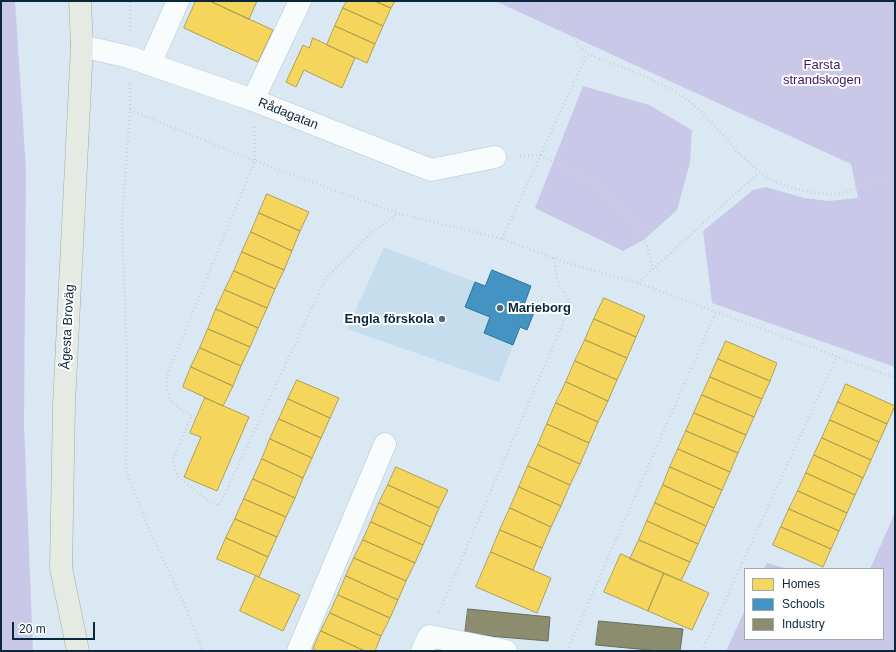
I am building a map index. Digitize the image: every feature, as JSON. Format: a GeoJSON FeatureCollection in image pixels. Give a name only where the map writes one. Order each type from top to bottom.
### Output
{"type":"FeatureCollection","features":[{"type":"Feature","properties":{"kind":"main road","name":"Ågesta Broväg"},"geometry":{"type":"LineString","coordinates":[[78,651],[61,568],[65,396],[82,46],[80,1]]}},
{"type":"Feature","properties":{"kind":"lane"},"geometry":{"type":"LineString","coordinates":[[150,64],[178,1]]}},
{"type":"Feature","properties":{"kind":"lane"},"geometry":{"type":"LineString","coordinates":[[253,100],[300,1]]}},
{"type":"Feature","properties":{"kind":"lane","name":"Rådagatan"},"geometry":{"type":"LineString","coordinates":[[82,46],[129,57],[253,100],[431,170],[495,158]]}},
{"type":"Feature","properties":{"kind":"lane"},"geometry":{"type":"LineString","coordinates":[[298,651],[385,444]]}},
{"type":"Feature","properties":{"kind":"lane"},"geometry":{"type":"LineString","coordinates":[[426,644],[506,651]]}},
{"type":"Feature","properties":{"kind":"path"},"geometry":{"type":"LineString","coordinates":[[130,1],[130,110],[122,222],[127,362],[126,471],[152,536],[186,608],[203,651]]}},
{"type":"Feature","properties":{"kind":"path"},"geometry":{"type":"LineString","coordinates":[[539,1],[587,54],[660,83],[695,106],[758,173],[784,186],[810,192],[844,193],[881,180],[895,182]]}},
{"type":"Feature","properties":{"kind":"path"},"geometry":{"type":"LineString","coordinates":[[502,240],[587,54]]}},
{"type":"Feature","properties":{"kind":"path"},"geometry":{"type":"LineString","coordinates":[[253,100],[255,161],[167,375],[167,395],[177,407],[192,415],[173,459],[178,477],[210,502],[219,506],[326,278],[370,234],[397,213]]}},
{"type":"Feature","properties":{"kind":"path"},"geometry":{"type":"LineString","coordinates":[[130,110],[255,161],[397,213],[502,240],[554,258],[638,283],[895,378]]}},
{"type":"Feature","properties":{"kind":"path"},"geometry":{"type":"LineString","coordinates":[[495,158],[540,155],[601,186],[645,239],[653,269]]}},
{"type":"Feature","properties":{"kind":"path"},"geometry":{"type":"LineString","coordinates":[[638,283],[758,173]]}},
{"type":"Feature","properties":{"kind":"path"},"geometry":{"type":"LineString","coordinates":[[426,644],[571,304],[557,280],[554,258]]}},
{"type":"Feature","properties":{"kind":"path"},"geometry":{"type":"LineString","coordinates":[[567,651],[716,312]]}},
{"type":"Feature","properties":{"kind":"path"},"geometry":{"type":"LineString","coordinates":[[702,651],[837,356]]}},
{"type":"Feature","properties":{"kind":"shaded area","name":"Engla förskola"},"geometry":{"type":"Polygon","coordinates":[[[384,247],[485,286],[492,270],[531,286],[524,305],[535,310],[527,330],[520,327],[499,382],[347,329],[384,247]]]}},
{"type":"Feature","properties":{"kind":"green space"},"geometry":{"type":"Polygon","coordinates":[[[1,1],[15,1],[26,169],[24,425],[33,651],[1,651],[1,1]]]}},
{"type":"Feature","properties":{"kind":"green space","name":"Farsta strandskogen"},"geometry":{"type":"Polygon","coordinates":[[[495,1],[895,1],[895,367],[712,303],[703,231],[753,190],[766,187],[804,198],[829,201],[858,198],[851,164],[495,1]]]}},
{"type":"Feature","properties":{"kind":"green space"},"geometry":{"type":"Polygon","coordinates":[[[583,86],[649,105],[692,130],[690,163],[677,210],[645,239],[623,251],[535,208],[583,86]]]}},
{"type":"Feature","properties":{"kind":"green space"},"geometry":{"type":"Polygon","coordinates":[[[895,513],[895,651],[726,651],[744,612],[744,640],[884,640],[884,568],[870,568],[895,513]]]}},
{"type":"Feature","properties":{"kind":"green space"},"geometry":{"type":"Polygon","coordinates":[[[767,563],[784,568],[764,568],[767,563]]]}},
{"type":"Feature","properties":{"kind":"building: Homes"},"geometry":{"type":"Polygon","coordinates":[[[196,1],[210,1],[273,30],[258,62],[184,28],[196,1]]]}},
{"type":"Feature","properties":{"kind":"building: Homes"},"geometry":{"type":"Polygon","coordinates":[[[210,1],[257,1],[249,19],[210,1]]]}},
{"type":"Feature","properties":{"kind":"building: Homes"},"geometry":{"type":"Polygon","coordinates":[[[347,1],[375,1],[391,8],[383,26],[343,8],[347,1]]]}},
{"type":"Feature","properties":{"kind":"building: Homes"},"geometry":{"type":"Polygon","coordinates":[[[375,1],[395,1],[391,8],[375,1]]]}},
{"type":"Feature","properties":{"kind":"building: Homes"},"geometry":{"type":"Polygon","coordinates":[[[343,8],[383,26],[375,44],[335,26],[343,8]]]}},
{"type":"Feature","properties":{"kind":"building: Homes"},"geometry":{"type":"Polygon","coordinates":[[[335,26],[375,44],[367,63],[327,45],[335,26]]]}},
{"type":"Feature","properties":{"kind":"building: Homes"},"geometry":{"type":"Polygon","coordinates":[[[313,38],[355,58],[342,88],[304,70],[296,87],[286,82],[303,45],[309,48],[313,38]]]}},
{"type":"Feature","properties":{"kind":"building: Homes"},"geometry":{"type":"Polygon","coordinates":[[[267,194],[309,212],[300,231],[259,213],[267,194]]]}},
{"type":"Feature","properties":{"kind":"building: Homes"},"geometry":{"type":"Polygon","coordinates":[[[259,213],[300,231],[292,251],[251,232],[259,213]]]}},
{"type":"Feature","properties":{"kind":"building: Homes"},"geometry":{"type":"Polygon","coordinates":[[[251,232],[292,251],[284,270],[242,252],[251,232]]]}},
{"type":"Feature","properties":{"kind":"building: Homes"},"geometry":{"type":"Polygon","coordinates":[[[242,252],[284,270],[275,289],[234,271],[242,252]]]}},
{"type":"Feature","properties":{"kind":"building: Homes"},"geometry":{"type":"Polygon","coordinates":[[[234,271],[275,289],[267,308],[225,290],[234,271]]]}},
{"type":"Feature","properties":{"kind":"building: Homes"},"geometry":{"type":"Polygon","coordinates":[[[225,290],[267,308],[258,328],[216,309],[225,290]]]}},
{"type":"Feature","properties":{"kind":"building: Homes"},"geometry":{"type":"Polygon","coordinates":[[[604,298],[645,316],[636,337],[594,319],[604,298]]]}},
{"type":"Feature","properties":{"kind":"building: Homes"},"geometry":{"type":"Polygon","coordinates":[[[216,309],[258,328],[250,347],[208,329],[216,309]]]}},
{"type":"Feature","properties":{"kind":"building: Homes"},"geometry":{"type":"Polygon","coordinates":[[[594,319],[636,337],[627,358],[585,340],[594,319]]]}},
{"type":"Feature","properties":{"kind":"building: Homes"},"geometry":{"type":"Polygon","coordinates":[[[208,329],[250,347],[241,366],[200,348],[208,329]]]}},
{"type":"Feature","properties":{"kind":"building: Homes"},"geometry":{"type":"Polygon","coordinates":[[[585,340],[627,358],[617,380],[575,361],[585,340]]]}},
{"type":"Feature","properties":{"kind":"building: Homes"},"geometry":{"type":"Polygon","coordinates":[[[726,341],[777,363],[770,381],[718,359],[726,341]]]}},
{"type":"Feature","properties":{"kind":"building: Homes"},"geometry":{"type":"Polygon","coordinates":[[[200,348],[241,366],[233,386],[191,367],[200,348]]]}},
{"type":"Feature","properties":{"kind":"building: Homes"},"geometry":{"type":"Polygon","coordinates":[[[718,359],[770,381],[762,399],[710,377],[718,359]]]}},
{"type":"Feature","properties":{"kind":"building: Homes"},"geometry":{"type":"Polygon","coordinates":[[[575,361],[617,380],[608,401],[566,382],[575,361]]]}},
{"type":"Feature","properties":{"kind":"building: Homes"},"geometry":{"type":"Polygon","coordinates":[[[191,367],[233,386],[223,406],[183,387],[191,367]]]}},
{"type":"Feature","properties":{"kind":"building: Homes"},"geometry":{"type":"Polygon","coordinates":[[[710,377],[762,399],[754,417],[702,395],[710,377]]]}},
{"type":"Feature","properties":{"kind":"building: Homes"},"geometry":{"type":"Polygon","coordinates":[[[297,380],[339,398],[330,418],[288,399],[297,380]]]}},
{"type":"Feature","properties":{"kind":"building: Homes"},"geometry":{"type":"Polygon","coordinates":[[[566,382],[608,401],[598,422],[556,403],[566,382]]]}},
{"type":"Feature","properties":{"kind":"building: Homes"},"geometry":{"type":"Polygon","coordinates":[[[846,384],[895,406],[887,424],[838,402],[846,384]]]}},
{"type":"Feature","properties":{"kind":"building: Homes"},"geometry":{"type":"Polygon","coordinates":[[[702,395],[754,417],[746,435],[694,413],[702,395]]]}},
{"type":"Feature","properties":{"kind":"building: Homes"},"geometry":{"type":"Polygon","coordinates":[[[205,398],[249,417],[217,491],[184,477],[201,437],[190,433],[205,398]]]}},
{"type":"Feature","properties":{"kind":"building: Homes"},"geometry":{"type":"Polygon","coordinates":[[[288,399],[330,418],[321,438],[279,419],[288,399]]]}},
{"type":"Feature","properties":{"kind":"building: Homes"},"geometry":{"type":"Polygon","coordinates":[[[838,402],[887,424],[879,442],[830,420],[838,402]]]}},
{"type":"Feature","properties":{"kind":"building: Homes"},"geometry":{"type":"Polygon","coordinates":[[[556,403],[598,422],[589,443],[547,424],[556,403]]]}},
{"type":"Feature","properties":{"kind":"building: Homes"},"geometry":{"type":"Polygon","coordinates":[[[694,413],[746,435],[738,453],[686,431],[694,413]]]}},
{"type":"Feature","properties":{"kind":"building: Homes"},"geometry":{"type":"Polygon","coordinates":[[[279,419],[321,438],[312,458],[270,439],[279,419]]]}},
{"type":"Feature","properties":{"kind":"building: Homes"},"geometry":{"type":"Polygon","coordinates":[[[830,420],[879,442],[871,460],[822,438],[830,420]]]}},
{"type":"Feature","properties":{"kind":"building: Homes"},"geometry":{"type":"Polygon","coordinates":[[[547,424],[589,443],[580,464],[538,445],[547,424]]]}},
{"type":"Feature","properties":{"kind":"building: Homes"},"geometry":{"type":"Polygon","coordinates":[[[686,431],[738,453],[730,472],[678,449],[686,431]]]}},
{"type":"Feature","properties":{"kind":"building: Homes"},"geometry":{"type":"Polygon","coordinates":[[[822,438],[871,460],[863,478],[814,455],[822,438]]]}},
{"type":"Feature","properties":{"kind":"building: Homes"},"geometry":{"type":"Polygon","coordinates":[[[270,439],[312,458],[303,478],[262,459],[270,439]]]}},
{"type":"Feature","properties":{"kind":"building: Homes"},"geometry":{"type":"Polygon","coordinates":[[[538,445],[580,464],[570,485],[528,466],[538,445]]]}},
{"type":"Feature","properties":{"kind":"building: Homes"},"geometry":{"type":"Polygon","coordinates":[[[678,449],[730,472],[722,490],[670,467],[678,449]]]}},
{"type":"Feature","properties":{"kind":"building: Homes"},"geometry":{"type":"Polygon","coordinates":[[[814,455],[863,478],[855,495],[806,473],[814,455]]]}},
{"type":"Feature","properties":{"kind":"building: Homes"},"geometry":{"type":"Polygon","coordinates":[[[262,459],[303,478],[295,498],[253,479],[262,459]]]}},
{"type":"Feature","properties":{"kind":"building: Homes"},"geometry":{"type":"Polygon","coordinates":[[[528,466],[570,485],[561,506],[519,487],[528,466]]]}},
{"type":"Feature","properties":{"kind":"building: Homes"},"geometry":{"type":"Polygon","coordinates":[[[396,467],[448,490],[439,508],[388,485],[396,467]]]}},
{"type":"Feature","properties":{"kind":"building: Homes"},"geometry":{"type":"Polygon","coordinates":[[[670,467],[722,490],[714,508],[663,485],[670,467]]]}},
{"type":"Feature","properties":{"kind":"building: Homes"},"geometry":{"type":"Polygon","coordinates":[[[806,473],[855,495],[847,513],[798,491],[806,473]]]}},
{"type":"Feature","properties":{"kind":"building: Homes"},"geometry":{"type":"Polygon","coordinates":[[[253,479],[295,498],[286,517],[244,499],[253,479]]]}},
{"type":"Feature","properties":{"kind":"building: Homes"},"geometry":{"type":"Polygon","coordinates":[[[388,485],[439,508],[431,527],[379,503],[388,485]]]}},
{"type":"Feature","properties":{"kind":"building: Homes"},"geometry":{"type":"Polygon","coordinates":[[[663,485],[714,508],[706,526],[655,503],[663,485]]]}},
{"type":"Feature","properties":{"kind":"building: Homes"},"geometry":{"type":"Polygon","coordinates":[[[519,487],[561,506],[551,527],[510,508],[519,487]]]}},
{"type":"Feature","properties":{"kind":"building: Homes"},"geometry":{"type":"Polygon","coordinates":[[[798,491],[847,513],[839,531],[789,509],[798,491]]]}},
{"type":"Feature","properties":{"kind":"building: Homes"},"geometry":{"type":"Polygon","coordinates":[[[244,499],[286,517],[277,537],[235,519],[244,499]]]}},
{"type":"Feature","properties":{"kind":"building: Homes"},"geometry":{"type":"Polygon","coordinates":[[[379,503],[431,527],[423,545],[371,522],[379,503]]]}},
{"type":"Feature","properties":{"kind":"building: Homes"},"geometry":{"type":"Polygon","coordinates":[[[655,503],[706,526],[698,544],[647,521],[655,503]]]}},
{"type":"Feature","properties":{"kind":"building: Homes"},"geometry":{"type":"Polygon","coordinates":[[[510,508],[551,527],[542,548],[500,530],[510,508]]]}},
{"type":"Feature","properties":{"kind":"building: Homes"},"geometry":{"type":"Polygon","coordinates":[[[789,509],[839,531],[831,549],[781,527],[789,509]]]}},
{"type":"Feature","properties":{"kind":"building: Homes"},"geometry":{"type":"Polygon","coordinates":[[[235,519],[277,537],[268,557],[226,538],[235,519]]]}},
{"type":"Feature","properties":{"kind":"building: Homes"},"geometry":{"type":"Polygon","coordinates":[[[647,521],[698,544],[690,562],[639,540],[647,521]]]}},
{"type":"Feature","properties":{"kind":"building: Homes"},"geometry":{"type":"Polygon","coordinates":[[[371,522],[423,545],[415,563],[363,540],[371,522]]]}},
{"type":"Feature","properties":{"kind":"building: Homes"},"geometry":{"type":"Polygon","coordinates":[[[781,527],[831,549],[823,567],[773,545],[781,527]]]}},
{"type":"Feature","properties":{"kind":"building: Homes"},"geometry":{"type":"Polygon","coordinates":[[[500,530],[542,548],[533,570],[491,552],[500,530]]]}},
{"type":"Feature","properties":{"kind":"building: Homes"},"geometry":{"type":"Polygon","coordinates":[[[226,538],[268,557],[259,577],[217,559],[226,538]]]}},
{"type":"Feature","properties":{"kind":"building: Homes"},"geometry":{"type":"Polygon","coordinates":[[[363,540],[415,563],[406,581],[354,558],[363,540]]]}},
{"type":"Feature","properties":{"kind":"building: Homes"},"geometry":{"type":"Polygon","coordinates":[[[639,540],[690,562],[681,581],[630,559],[639,540]]]}},
{"type":"Feature","properties":{"kind":"building: Homes"},"geometry":{"type":"Polygon","coordinates":[[[491,552],[551,578],[537,613],[476,587],[491,552]]]}},
{"type":"Feature","properties":{"kind":"building: Homes"},"geometry":{"type":"Polygon","coordinates":[[[621,554],[664,573],[648,611],[604,592],[621,554]]]}},
{"type":"Feature","properties":{"kind":"building: Homes"},"geometry":{"type":"Polygon","coordinates":[[[354,558],[406,581],[398,600],[346,576],[354,558]]]}},
{"type":"Feature","properties":{"kind":"building: Homes"},"geometry":{"type":"Polygon","coordinates":[[[664,573],[709,593],[692,630],[648,611],[664,573]]]}},
{"type":"Feature","properties":{"kind":"building: Homes"},"geometry":{"type":"Polygon","coordinates":[[[256,576],[300,595],[283,631],[240,611],[256,576]]]}},
{"type":"Feature","properties":{"kind":"building: Homes"},"geometry":{"type":"Polygon","coordinates":[[[346,576],[398,600],[390,618],[338,595],[346,576]]]}},
{"type":"Feature","properties":{"kind":"building: Homes"},"geometry":{"type":"Polygon","coordinates":[[[338,595],[390,618],[381,636],[330,613],[338,595]]]}},
{"type":"Feature","properties":{"kind":"building: Homes"},"geometry":{"type":"Polygon","coordinates":[[[330,613],[381,636],[375,651],[365,651],[321,631],[330,613]]]}},
{"type":"Feature","properties":{"kind":"building: Homes"},"geometry":{"type":"Polygon","coordinates":[[[321,631],[365,651],[317,651],[313,649],[321,631]]]}},
{"type":"Feature","properties":{"kind":"building: Schools","name":"Marieborg"},"geometry":{"type":"Polygon","coordinates":[[[492,270],[531,286],[524,305],[535,310],[527,330],[520,327],[513,345],[484,333],[490,317],[465,307],[475,282],[485,286],[492,270]]]}},
{"type":"Feature","properties":{"kind":"building: Industry"},"geometry":{"type":"Polygon","coordinates":[[[468,609],[550,617],[548,641],[465,634],[468,609]]]}},
{"type":"Feature","properties":{"kind":"building: Industry"},"geometry":{"type":"Polygon","coordinates":[[[599,621],[683,629],[680,651],[659,651],[596,645],[599,621]]]}},
{"type":"Feature","properties":{"kind":"place","name":"Marieborg"},"geometry":{"type":"Point","coordinates":[500,308]}},
{"type":"Feature","properties":{"kind":"place","name":"Engla förskola"},"geometry":{"type":"Point","coordinates":[442,319]}}]}
